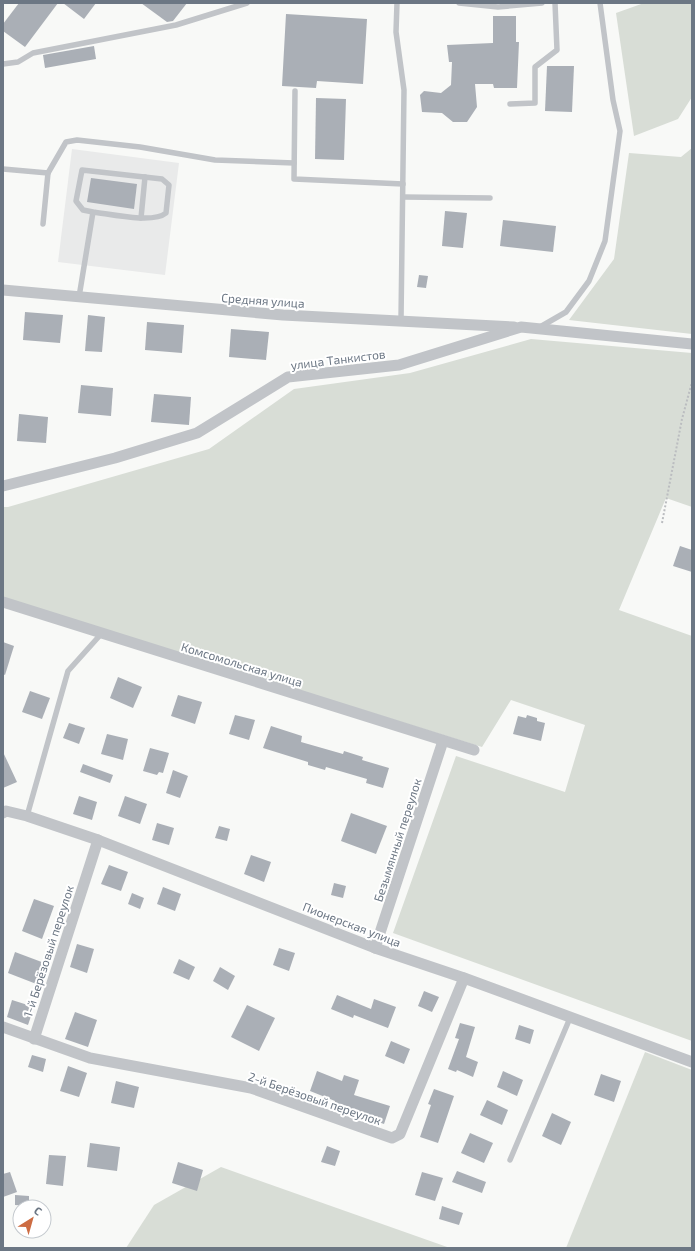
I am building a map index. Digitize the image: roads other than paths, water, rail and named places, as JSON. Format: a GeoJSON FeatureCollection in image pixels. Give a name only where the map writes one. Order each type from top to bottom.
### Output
{"type":"FeatureCollection","features":[{"type":"Feature","properties":{"kind":"street","name":"Средняя улица"},"geometry":{"type":"LineString","coordinates":[[3,290],[283,315],[521,327]]}},
{"type":"Feature","properties":{"kind":"street","name":"улица Танкистов"},"geometry":{"type":"LineString","coordinates":[[3,486],[108,460],[197,433],[288,377],[399,365],[521,327],[692,344]]}},
{"type":"Feature","properties":{"kind":"street","name":"Комсомольская улица"},"geometry":{"type":"LineString","coordinates":[[3,602],[474,750]]}},
{"type":"Feature","properties":{"kind":"street","name":"Безымянный переулок"},"geometry":{"type":"LineString","coordinates":[[375,948],[444,741]]}},
{"type":"Feature","properties":{"kind":"street","name":"Пионерская улица"},"geometry":{"type":"LineString","coordinates":[[3,813],[6,812],[27,816],[98,840],[375,948],[464,978],[692,1062]]}},
{"type":"Feature","properties":{"kind":"street","name":"1-й Берёзовый переулок"},"geometry":{"type":"LineString","coordinates":[[34,1039],[98,840]]}},
{"type":"Feature","properties":{"kind":"street","name":"2-й Берёзовый переулок"},"geometry":{"type":"LineString","coordinates":[[34,1039],[90,1058],[250,1088],[392,1138],[400,1134],[464,978]]}},
{"type":"Feature","properties":{"kind":"street"},"geometry":{"type":"LineString","coordinates":[[3,1027],[34,1039]]}},
{"type":"Feature","properties":{"kind":"lane"},"geometry":{"type":"LineString","coordinates":[[3,64],[18,62],[33,53],[176,25],[247,3]]}},
{"type":"Feature","properties":{"kind":"lane"},"geometry":{"type":"LineString","coordinates":[[397,3],[396,32],[404,90],[401,320]]}},
{"type":"Feature","properties":{"kind":"lane"},"geometry":{"type":"LineString","coordinates":[[459,3],[498,7],[542,3]]}},
{"type":"Feature","properties":{"kind":"lane"},"geometry":{"type":"LineString","coordinates":[[510,104],[535,104],[535,67],[558,50],[555,3]]}},
{"type":"Feature","properties":{"kind":"lane"},"geometry":{"type":"LineString","coordinates":[[538,328],[566,312],[589,280],[605,241],[620,131],[613,100],[600,3]]}},
{"type":"Feature","properties":{"kind":"lane"},"geometry":{"type":"LineString","coordinates":[[295,91],[294,179],[403,184]]}},
{"type":"Feature","properties":{"kind":"lane"},"geometry":{"type":"LineString","coordinates":[[43,224],[48,173],[66,142],[77,140],[140,147],[215,160],[294,163]]}},
{"type":"Feature","properties":{"kind":"lane"},"geometry":{"type":"LineString","coordinates":[[3,169],[48,173]]}},
{"type":"Feature","properties":{"kind":"lane"},"geometry":{"type":"LineString","coordinates":[[82,170],[145,177],[162,179],[169,185],[166,213],[161,217],[141,218],[82,210],[76,201],[82,170]]}},
{"type":"Feature","properties":{"kind":"lane"},"geometry":{"type":"LineString","coordinates":[[141,218],[145,177]]}},
{"type":"Feature","properties":{"kind":"lane"},"geometry":{"type":"LineString","coordinates":[[403,197],[490,198]]}},
{"type":"Feature","properties":{"kind":"lane"},"geometry":{"type":"LineString","coordinates":[[79,297],[93,212]]}},
{"type":"Feature","properties":{"kind":"lane"},"geometry":{"type":"LineString","coordinates":[[27,816],[68,671],[102,633]]}},
{"type":"Feature","properties":{"kind":"lane"},"geometry":{"type":"LineString","coordinates":[[510,1160],[570,1018]]}}]}
